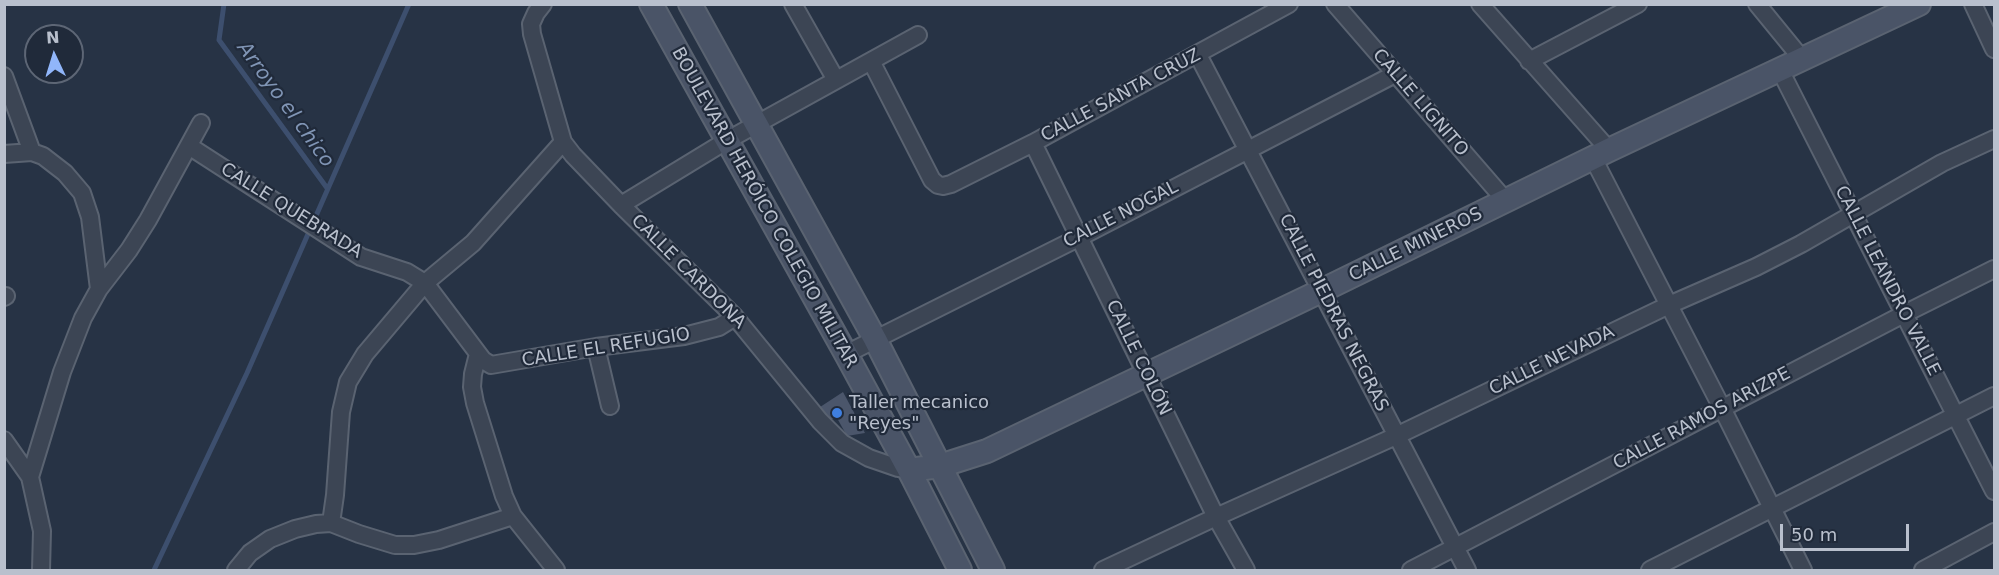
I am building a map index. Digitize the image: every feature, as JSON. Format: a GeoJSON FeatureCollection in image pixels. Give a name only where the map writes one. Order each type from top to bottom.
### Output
{"type":"FeatureCollection","features":[{"type":"Feature","properties":{"kind":"street","name":"CALLE CARDONA"},"geometry":{"type":"LineString","coordinates":[[543,4],[531,24],[532,34],[563,142],[621,205],[735,317],[820,421],[842,443],[869,458],[909,470]]}},
{"type":"Feature","properties":{"kind":"street","name":"BOULEVARD HERÓICO COLEGIO MILITAR"},"geometry":{"type":"LineString","coordinates":[[651,4],[846,354],[960,570]]}},
{"type":"Feature","properties":{"kind":"street","name":"BOULEVARD HERÓICO COLEGIO MILITAR"},"geometry":{"type":"LineString","coordinates":[[690,4],[875,339],[993,570]]}},
{"type":"Feature","properties":{"kind":"street"},"geometry":{"type":"LineString","coordinates":[[793,4],[836,80]]}},
{"type":"Feature","properties":{"kind":"street","name":"CALLE SANTA CRUZ"},"geometry":{"type":"LineString","coordinates":[[871,61],[932,180],[943,186],[1033,143],[1289,4]]}},
{"type":"Feature","properties":{"kind":"street","name":"CALLE LIGNITO"},"geometry":{"type":"LineString","coordinates":[[1335,4],[1505,201]]}},
{"type":"Feature","properties":{"kind":"street"},"geometry":{"type":"LineString","coordinates":[[1480,4],[1529,60],[1601,154],[1669,305],[1803,570]]}},
{"type":"Feature","properties":{"kind":"street"},"geometry":{"type":"LineString","coordinates":[[1529,60],[1638,4]]}},
{"type":"Feature","properties":{"kind":"street"},"geometry":{"type":"LineString","coordinates":[[1757,4],[1802,59]]}},
{"type":"Feature","properties":{"kind":"street"},"geometry":{"type":"LineString","coordinates":[[1973,4],[1995,49]]}},
{"type":"Feature","properties":{"kind":"street","name":"CALLE MINEROS"},"geometry":{"type":"LineString","coordinates":[[909,470],[940,466],[987,451],[1601,154],[1780,70],[1906,7]]}},
{"type":"Feature","properties":{"kind":"street"},"geometry":{"type":"LineString","coordinates":[[621,205],[726,141],[918,35]]}},
{"type":"Feature","properties":{"kind":"street","name":"CALLE PIEDRAS NEGRAS"},"geometry":{"type":"LineString","coordinates":[[1198,55],[1467,570]]}},
{"type":"Feature","properties":{"kind":"street","name":"CALLE LEANDRO VALLE"},"geometry":{"type":"LineString","coordinates":[[1780,70],[1995,491]]}},
{"type":"Feature","properties":{"kind":"street","name":"CALLE NOGAL"},"geometry":{"type":"LineString","coordinates":[[846,354],[1080,237],[1395,74]]}},
{"type":"Feature","properties":{"kind":"street"},"geometry":{"type":"LineString","coordinates":[[5,79],[32,152]]}},
{"type":"Feature","properties":{"kind":"street"},"geometry":{"type":"LineString","coordinates":[[30,477],[62,372],[83,318],[99,289],[135,240],[201,123]]}},
{"type":"Feature","properties":{"kind":"street","name":"CALLE NEVADA"},"geometry":{"type":"LineString","coordinates":[[1103,570],[1396,436],[1669,305],[1765,262],[1801,244],[1942,163],[1995,139]]}},
{"type":"Feature","properties":{"kind":"street"},"geometry":{"type":"LineString","coordinates":[[332,523],[341,412],[348,382],[365,354],[425,283],[473,243],[563,142]]}},
{"type":"Feature","properties":{"kind":"street","name":"CALLE COLÓN"},"geometry":{"type":"LineString","coordinates":[[1033,143],[1216,517],[1246,570]]}},
{"type":"Feature","properties":{"kind":"street","name":"CALLE QUEBRADA"},"geometry":{"type":"LineString","coordinates":[[189,146],[361,257],[407,272],[425,283],[478,354]]}},
{"type":"Feature","properties":{"kind":"street"},"geometry":{"type":"LineString","coordinates":[[4,154],[32,152],[44,156],[65,173],[82,193],[90,217],[99,289]]}},
{"type":"Feature","properties":{"kind":"street","name":"CALLE RAMOS ARIZPE"},"geometry":{"type":"LineString","coordinates":[[1411,570],[1995,269]]}},
{"type":"Feature","properties":{"kind":"street","name":"CALLE EL REFUGIO"},"geometry":{"type":"LineString","coordinates":[[478,354],[491,365],[704,332],[719,327],[735,317]]}},
{"type":"Feature","properties":{"kind":"street"},"geometry":{"type":"LineString","coordinates":[[596,347],[610,405]]}},
{"type":"Feature","properties":{"kind":"street"},"geometry":{"type":"LineString","coordinates":[[478,354],[472,387],[504,496],[513,516],[556,570]]}},
{"type":"Feature","properties":{"kind":"street"},"geometry":{"type":"LineString","coordinates":[[1650,570],[1995,396]]}},
{"type":"Feature","properties":{"kind":"street"},"geometry":{"type":"LineString","coordinates":[[4,440],[30,477],[42,531],[41,570]]}},
{"type":"Feature","properties":{"kind":"street"},"geometry":{"type":"LineString","coordinates":[[236,570],[250,553],[270,539],[295,529],[332,523],[395,545],[414,544],[439,540],[513,516]]}},
{"type":"Feature","properties":{"kind":"street"},"geometry":{"type":"LineString","coordinates":[[1923,570],[1995,532]]}},
{"type":"Feature","properties":{"kind":"building","name":"Taller mecanico \"Reyes\""},"geometry":{"type":"Polygon","coordinates":[[[843,392],[865,433],[847,436],[837,418],[823,421],[817,409],[843,392]]]}},
{"type":"Feature","properties":{"kind":"waterway","name":"Arroyo el chico"},"geometry":{"type":"LineString","coordinates":[[224,4],[219,40],[327,188]]}},
{"type":"Feature","properties":{"kind":"waterway"},"geometry":{"type":"LineString","coordinates":[[154,570],[247,373],[409,4]]}},
{"type":"Feature","properties":{"kind":"place","name":"Taller mecanico \"Reyes\""},"geometry":{"type":"Point","coordinates":[837,413]}}]}
